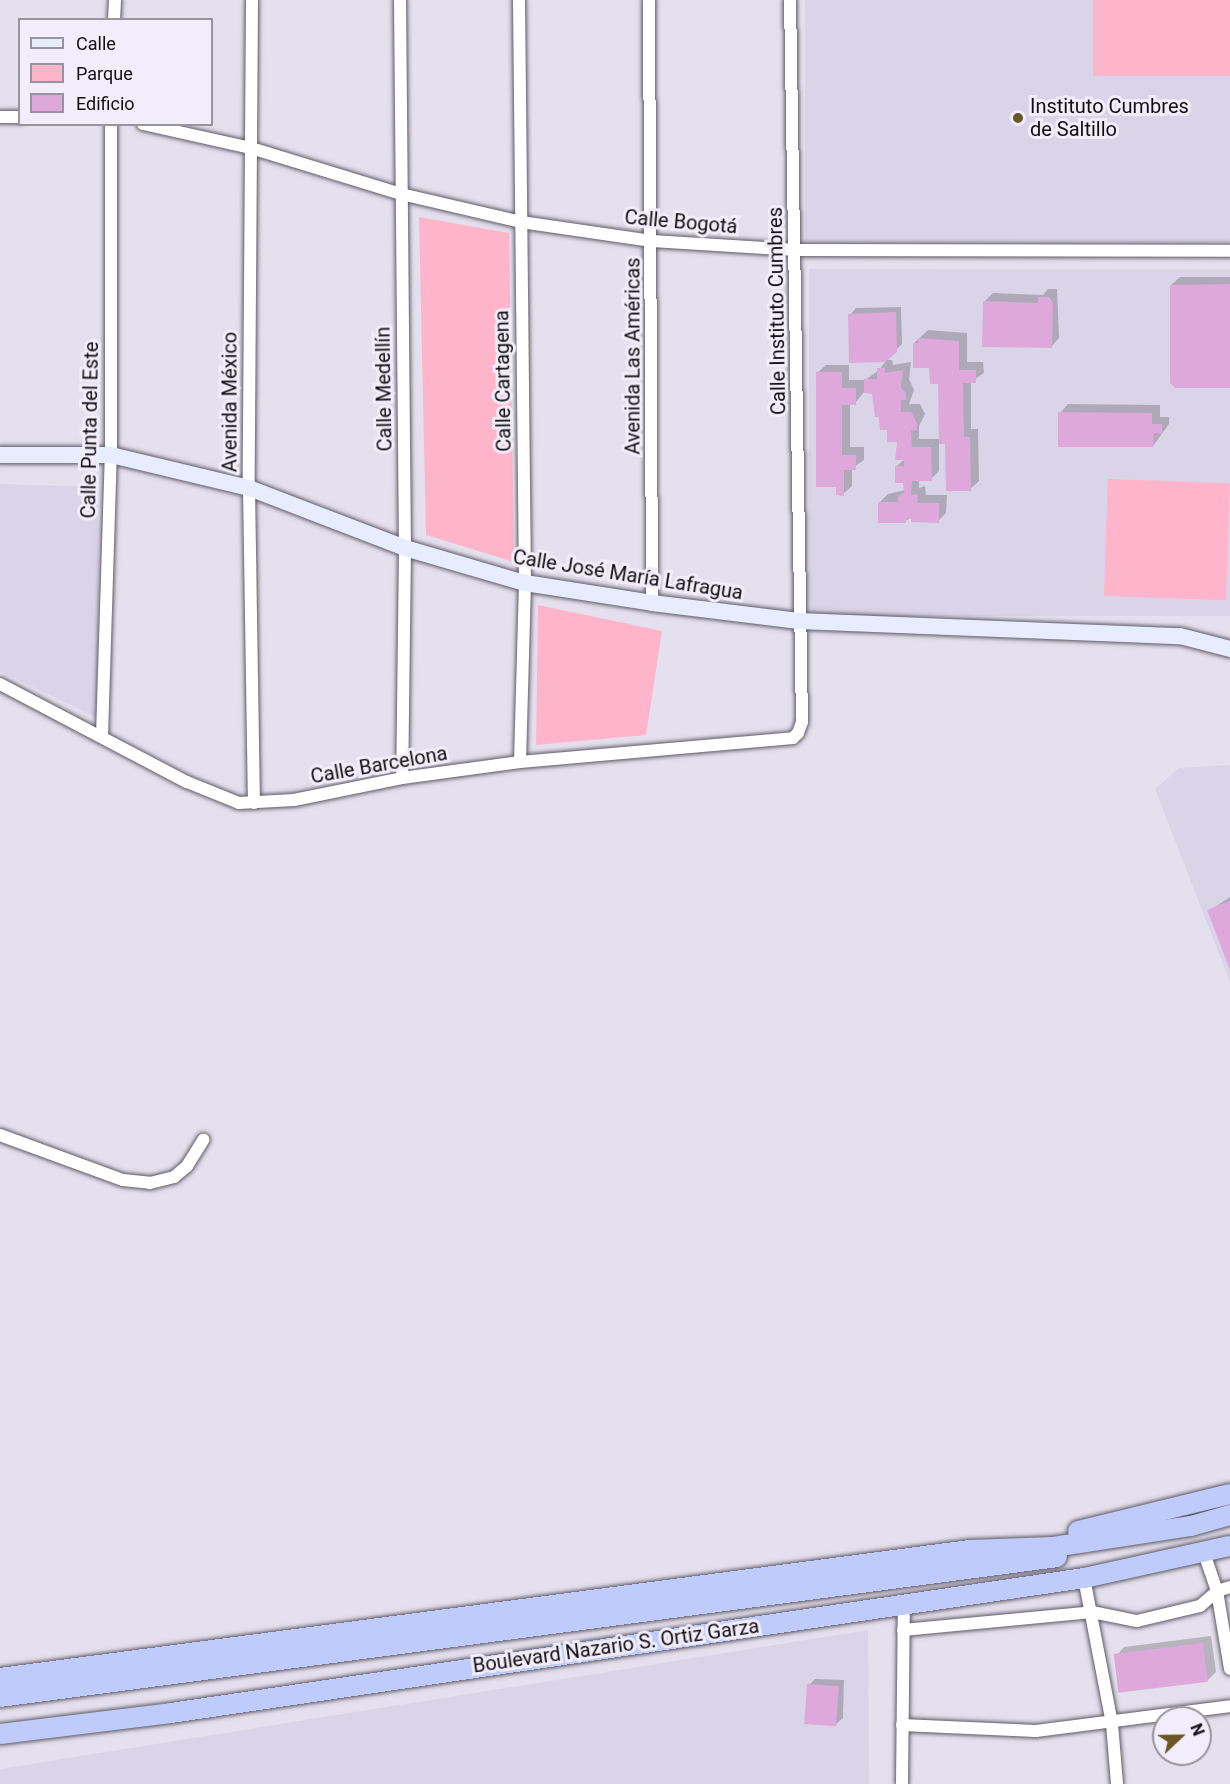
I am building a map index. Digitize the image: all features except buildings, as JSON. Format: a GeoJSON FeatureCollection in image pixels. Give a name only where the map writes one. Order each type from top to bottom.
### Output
{"type":"FeatureCollection","features":[{"type":"Feature","properties":{"kind":"highway"},"geometry":{"type":"LineString","coordinates":[[0,1678],[970,1550],[1076,1532],[1230,1494]]}},
{"type":"Feature","properties":{"kind":"highway"},"geometry":{"type":"LineString","coordinates":[[0,1697],[941,1576],[1127,1547],[1230,1515]]}},
{"type":"Feature","properties":{"kind":"highway"},"geometry":{"type":"LineString","coordinates":[[970,1550],[1053,1547],[1191,1526]]}},
{"type":"Feature","properties":{"kind":"highway","name":"Boulevard Nazario S. Ortiz Garza"},"geometry":{"type":"LineString","coordinates":[[0,1734],[171,1713],[1084,1578],[1221,1549]]}},
{"type":"Feature","properties":{"kind":"main road","name":"Calle José María Lafragua"},"geometry":{"type":"LineString","coordinates":[[0,455],[111,455],[249,488],[405,548],[525,584],[652,603],[799,621],[1180,636],[1230,649]]}},
{"type":"Feature","properties":{"kind":"street"},"geometry":{"type":"LineString","coordinates":[[114,18],[115,0]]}},
{"type":"Feature","properties":{"kind":"street","name":"Avenida México"},"geometry":{"type":"LineString","coordinates":[[252,0],[249,488],[254,803]]}},
{"type":"Feature","properties":{"kind":"street","name":"Calle Medellín"},"geometry":{"type":"LineString","coordinates":[[400,0],[405,548],[402,778]]}},
{"type":"Feature","properties":{"kind":"street","name":"Calle Cartagena"},"geometry":{"type":"LineString","coordinates":[[519,0],[525,584],[520,762]]}},
{"type":"Feature","properties":{"kind":"street","name":"Avenida Las Américas"},"geometry":{"type":"LineString","coordinates":[[649,0],[652,241],[652,603]]}},
{"type":"Feature","properties":{"kind":"street","name":"Calle Instituto Cumbres"},"geometry":{"type":"LineString","coordinates":[[790,0],[797,250],[799,621],[802,722],[793,738]]}},
{"type":"Feature","properties":{"kind":"street"},"geometry":{"type":"LineString","coordinates":[[0,117],[18,117]]}},
{"type":"Feature","properties":{"kind":"street","name":"Calle Punta del Este"},"geometry":{"type":"LineString","coordinates":[[102,736],[111,455],[111,126]]}},
{"type":"Feature","properties":{"kind":"street","name":"Calle Bogotá"},"geometry":{"type":"LineString","coordinates":[[152,126],[251,148],[401,194],[521,222],[652,241],[797,250],[1230,251]]}},
{"type":"Feature","properties":{"kind":"street","name":"Calle Barcelona"},"geometry":{"type":"LineString","coordinates":[[0,684],[222,799],[254,803],[294,800],[402,778],[520,762],[793,738]]}},
{"type":"Feature","properties":{"kind":"street"},"geometry":{"type":"LineString","coordinates":[[0,1135],[123,1180],[150,1183],[174,1177],[187,1166],[203,1140]]}},
{"type":"Feature","properties":{"kind":"street"},"geometry":{"type":"LineString","coordinates":[[1221,1549],[1217,1591],[1230,1669]]}},
{"type":"Feature","properties":{"kind":"street"},"geometry":{"type":"LineString","coordinates":[[1084,1578],[1112,1724],[1117,1784]]}},
{"type":"Feature","properties":{"kind":"street"},"geometry":{"type":"LineString","coordinates":[[903,1630],[1092,1612],[1137,1621],[1200,1606],[1217,1591],[1230,1587]]}},
{"type":"Feature","properties":{"kind":"street"},"geometry":{"type":"LineString","coordinates":[[902,1784],[904,1604]]}},
{"type":"Feature","properties":{"kind":"street"},"geometry":{"type":"LineString","coordinates":[[902,1725],[1036,1731],[1112,1724],[1230,1706]]}},
{"type":"Feature","properties":{"kind":"shaded area","name":"Instituto Cumbres de Saltillo"},"geometry":{"type":"Polygon","coordinates":[[[805,0],[1230,0],[1230,242],[805,242],[805,0]]]}},
{"type":"Feature","properties":{"kind":"shaded area"},"geometry":{"type":"Polygon","coordinates":[[[809,269],[1230,269],[1230,616],[809,616],[809,269]]]}},
{"type":"Feature","properties":{"kind":"shaded area"},"geometry":{"type":"Polygon","coordinates":[[[0,484],[98,487],[98,718],[0,671],[0,484]]]}},
{"type":"Feature","properties":{"kind":"shaded area"},"geometry":{"type":"Polygon","coordinates":[[[1230,765],[1230,982],[1155,789],[1179,768],[1230,765]]]}},
{"type":"Feature","properties":{"kind":"shaded area"},"geometry":{"type":"Polygon","coordinates":[[[868,1630],[869,1784],[0,1784],[0,1769],[868,1630]]]}},
{"type":"Feature","properties":{"kind":"green space"},"geometry":{"type":"Polygon","coordinates":[[[1093,0],[1230,0],[1230,76],[1093,76],[1093,0]]]}},
{"type":"Feature","properties":{"kind":"green space"},"geometry":{"type":"Polygon","coordinates":[[[419,217],[509,233],[514,562],[426,535],[419,217]]]}},
{"type":"Feature","properties":{"kind":"green space"},"geometry":{"type":"Polygon","coordinates":[[[1108,479],[1230,483],[1226,600],[1104,596],[1108,479]]]}},
{"type":"Feature","properties":{"kind":"green space"},"geometry":{"type":"Polygon","coordinates":[[[538,605],[662,631],[646,735],[536,745],[538,605]]]}},
{"type":"Feature","properties":{"kind":"place","name":"Instituto Cumbres de Saltillo"},"geometry":{"type":"Point","coordinates":[1018,118]}}]}
